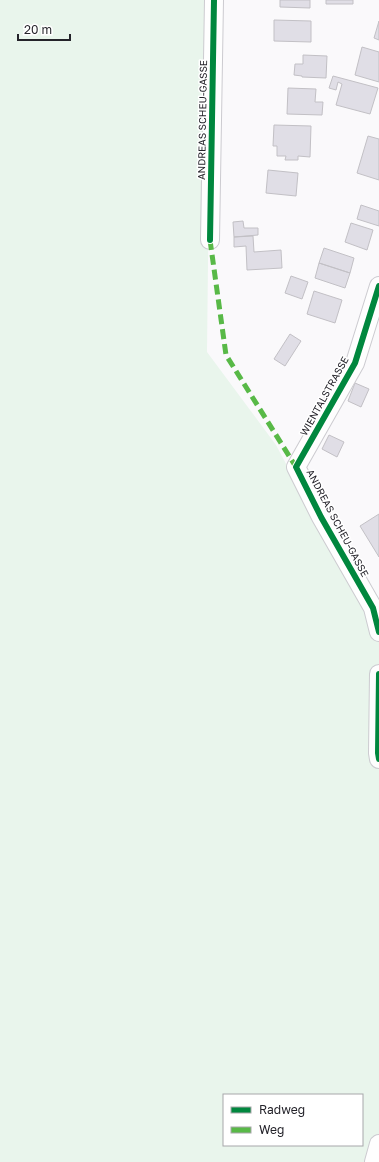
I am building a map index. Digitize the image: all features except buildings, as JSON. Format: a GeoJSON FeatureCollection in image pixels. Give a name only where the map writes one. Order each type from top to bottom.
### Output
{"type":"FeatureCollection","features":[{"type":"Feature","properties":{"kind":"street","name":"ANDREAS SCHEU-GASSE"},"geometry":{"type":"LineString","coordinates":[[210,240],[214,0]]}},
{"type":"Feature","properties":{"kind":"street","name":"WIENTALSTRASSE"},"geometry":{"type":"LineString","coordinates":[[296,467],[355,363],[379,286]]}},
{"type":"Feature","properties":{"kind":"street","name":"ANDREAS SCHEU-GASSE"},"geometry":{"type":"LineString","coordinates":[[296,467],[321,517],[373,608],[379,632]]}},
{"type":"Feature","properties":{"kind":"street"},"geometry":{"type":"LineString","coordinates":[[379,674],[379,759]]}},
{"type":"Feature","properties":{"kind":"street"},"geometry":{"type":"LineString","coordinates":[[374,1162],[379,1144]]}},
{"type":"Feature","properties":{"kind":"shaded area"},"geometry":{"type":"Polygon","coordinates":[[[0,0],[211,0],[207,352],[276,445],[355,593],[379,613],[379,1147],[374,1162],[0,1162],[0,0]]]}},
{"type":"Feature","properties":{"kind":"marked path"},"geometry":{"type":"LineString","coordinates":[[210,240],[226,355],[296,467]]}},
{"type":"Feature","properties":{"kind":"cycle path"},"geometry":{"type":"LineString","coordinates":[[210,240],[214,0]]}},
{"type":"Feature","properties":{"kind":"cycle path"},"geometry":{"type":"LineString","coordinates":[[379,286],[355,363],[296,467],[321,517],[373,608],[379,632]]}},
{"type":"Feature","properties":{"kind":"cycle path"},"geometry":{"type":"LineString","coordinates":[[379,674],[379,759]]}}]}
